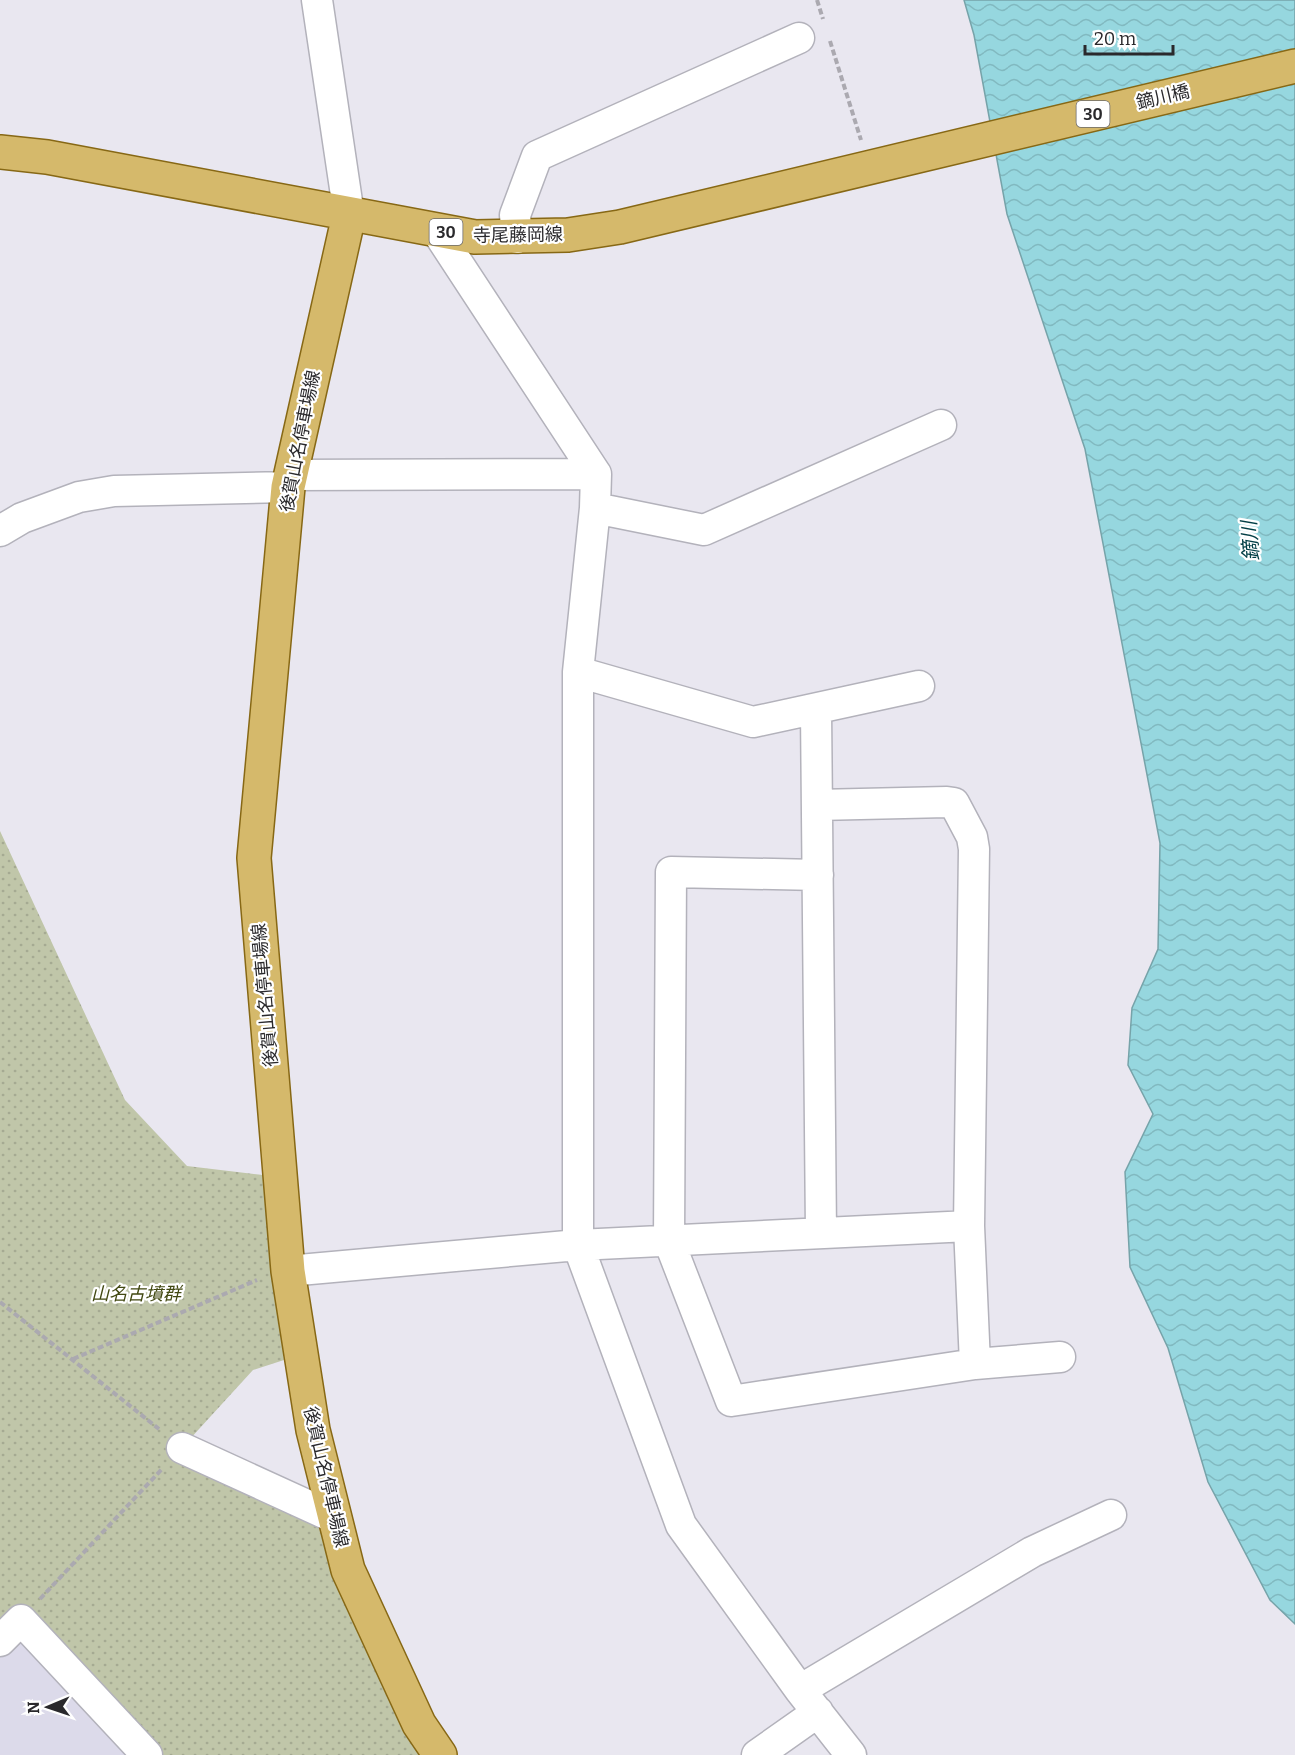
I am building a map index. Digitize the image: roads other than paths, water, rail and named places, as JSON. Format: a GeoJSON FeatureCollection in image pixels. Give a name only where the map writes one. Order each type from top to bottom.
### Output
{"type":"FeatureCollection","features":[{"type":"Feature","properties":{"kind":"main road","name":"鏑川橋"},"geometry":{"type":"LineString","coordinates":[[880,165],[1295,66]]}},
{"type":"Feature","properties":{"kind":"main road","name":"寺尾藤岡線"},"geometry":{"type":"LineString","coordinates":[[0,152],[47,158],[475,237],[568,235],[620,227],[880,165]]}},
{"type":"Feature","properties":{"kind":"main road","name":"後賀山名停車場線"},"geometry":{"type":"LineString","coordinates":[[349,215],[289,481],[254,858],[288,1271],[313,1430],[348,1570],[419,1724],[440,1755]]}},
{"type":"Feature","properties":{"kind":"street"},"geometry":{"type":"LineString","coordinates":[[317,0],[349,215]]}},
{"type":"Feature","properties":{"kind":"street"},"geometry":{"type":"LineString","coordinates":[[517,237],[515,215],[537,156],[813,36]]}},
{"type":"Feature","properties":{"kind":"street"},"geometry":{"type":"LineString","coordinates":[[436,230],[596,474],[595,508],[578,672],[578,1245],[681,1525],[851,1755]]}},
{"type":"Feature","properties":{"kind":"street"},"geometry":{"type":"LineString","coordinates":[[595,508],[704,530],[941,425]]}},
{"type":"Feature","properties":{"kind":"street"},"geometry":{"type":"LineString","coordinates":[[0,531],[22,518],[80,497],[114,491],[289,481],[596,474]]}},
{"type":"Feature","properties":{"kind":"street"},"geometry":{"type":"LineString","coordinates":[[578,672],[753,722],[919,687]]}},
{"type":"Feature","properties":{"kind":"street"},"geometry":{"type":"LineString","coordinates":[[816,710],[821,1233]]}},
{"type":"Feature","properties":{"kind":"street"},"geometry":{"type":"LineString","coordinates":[[817,804],[954,803],[972,837],[974,849],[969,1226],[975,1364]]}},
{"type":"Feature","properties":{"kind":"street"},"geometry":{"type":"LineString","coordinates":[[818,874],[671,872],[669,1241],[731,1401],[975,1364],[1060,1357]]}},
{"type":"Feature","properties":{"kind":"street"},"geometry":{"type":"LineString","coordinates":[[288,1271],[578,1245],[969,1226]]}},
{"type":"Feature","properties":{"kind":"street"},"geometry":{"type":"LineString","coordinates":[[182,1448],[335,1518]]}},
{"type":"Feature","properties":{"kind":"street"},"geometry":{"type":"LineString","coordinates":[[757,1755],[809,1701],[1032,1552],[1111,1515]]}},
{"type":"Feature","properties":{"kind":"street"},"geometry":{"type":"LineString","coordinates":[[0,1641],[21,1620],[147,1755]]}},
{"type":"Feature","properties":{"kind":"water","name":"鏑川"},"geometry":{"type":"Polygon","coordinates":[[[964,0],[1295,0],[1295,1624],[1270,1600],[1208,1482],[1168,1348],[1130,1267],[1125,1172],[1153,1114],[1128,1065],[1132,1008],[1158,949],[1160,843],[1085,449],[1007,214],[974,35],[964,0]]]}},
{"type":"Feature","properties":{"kind":"park label","name":"山名古墳群"},"geometry":{"type":"Point","coordinates":[136,1294]}}]}
